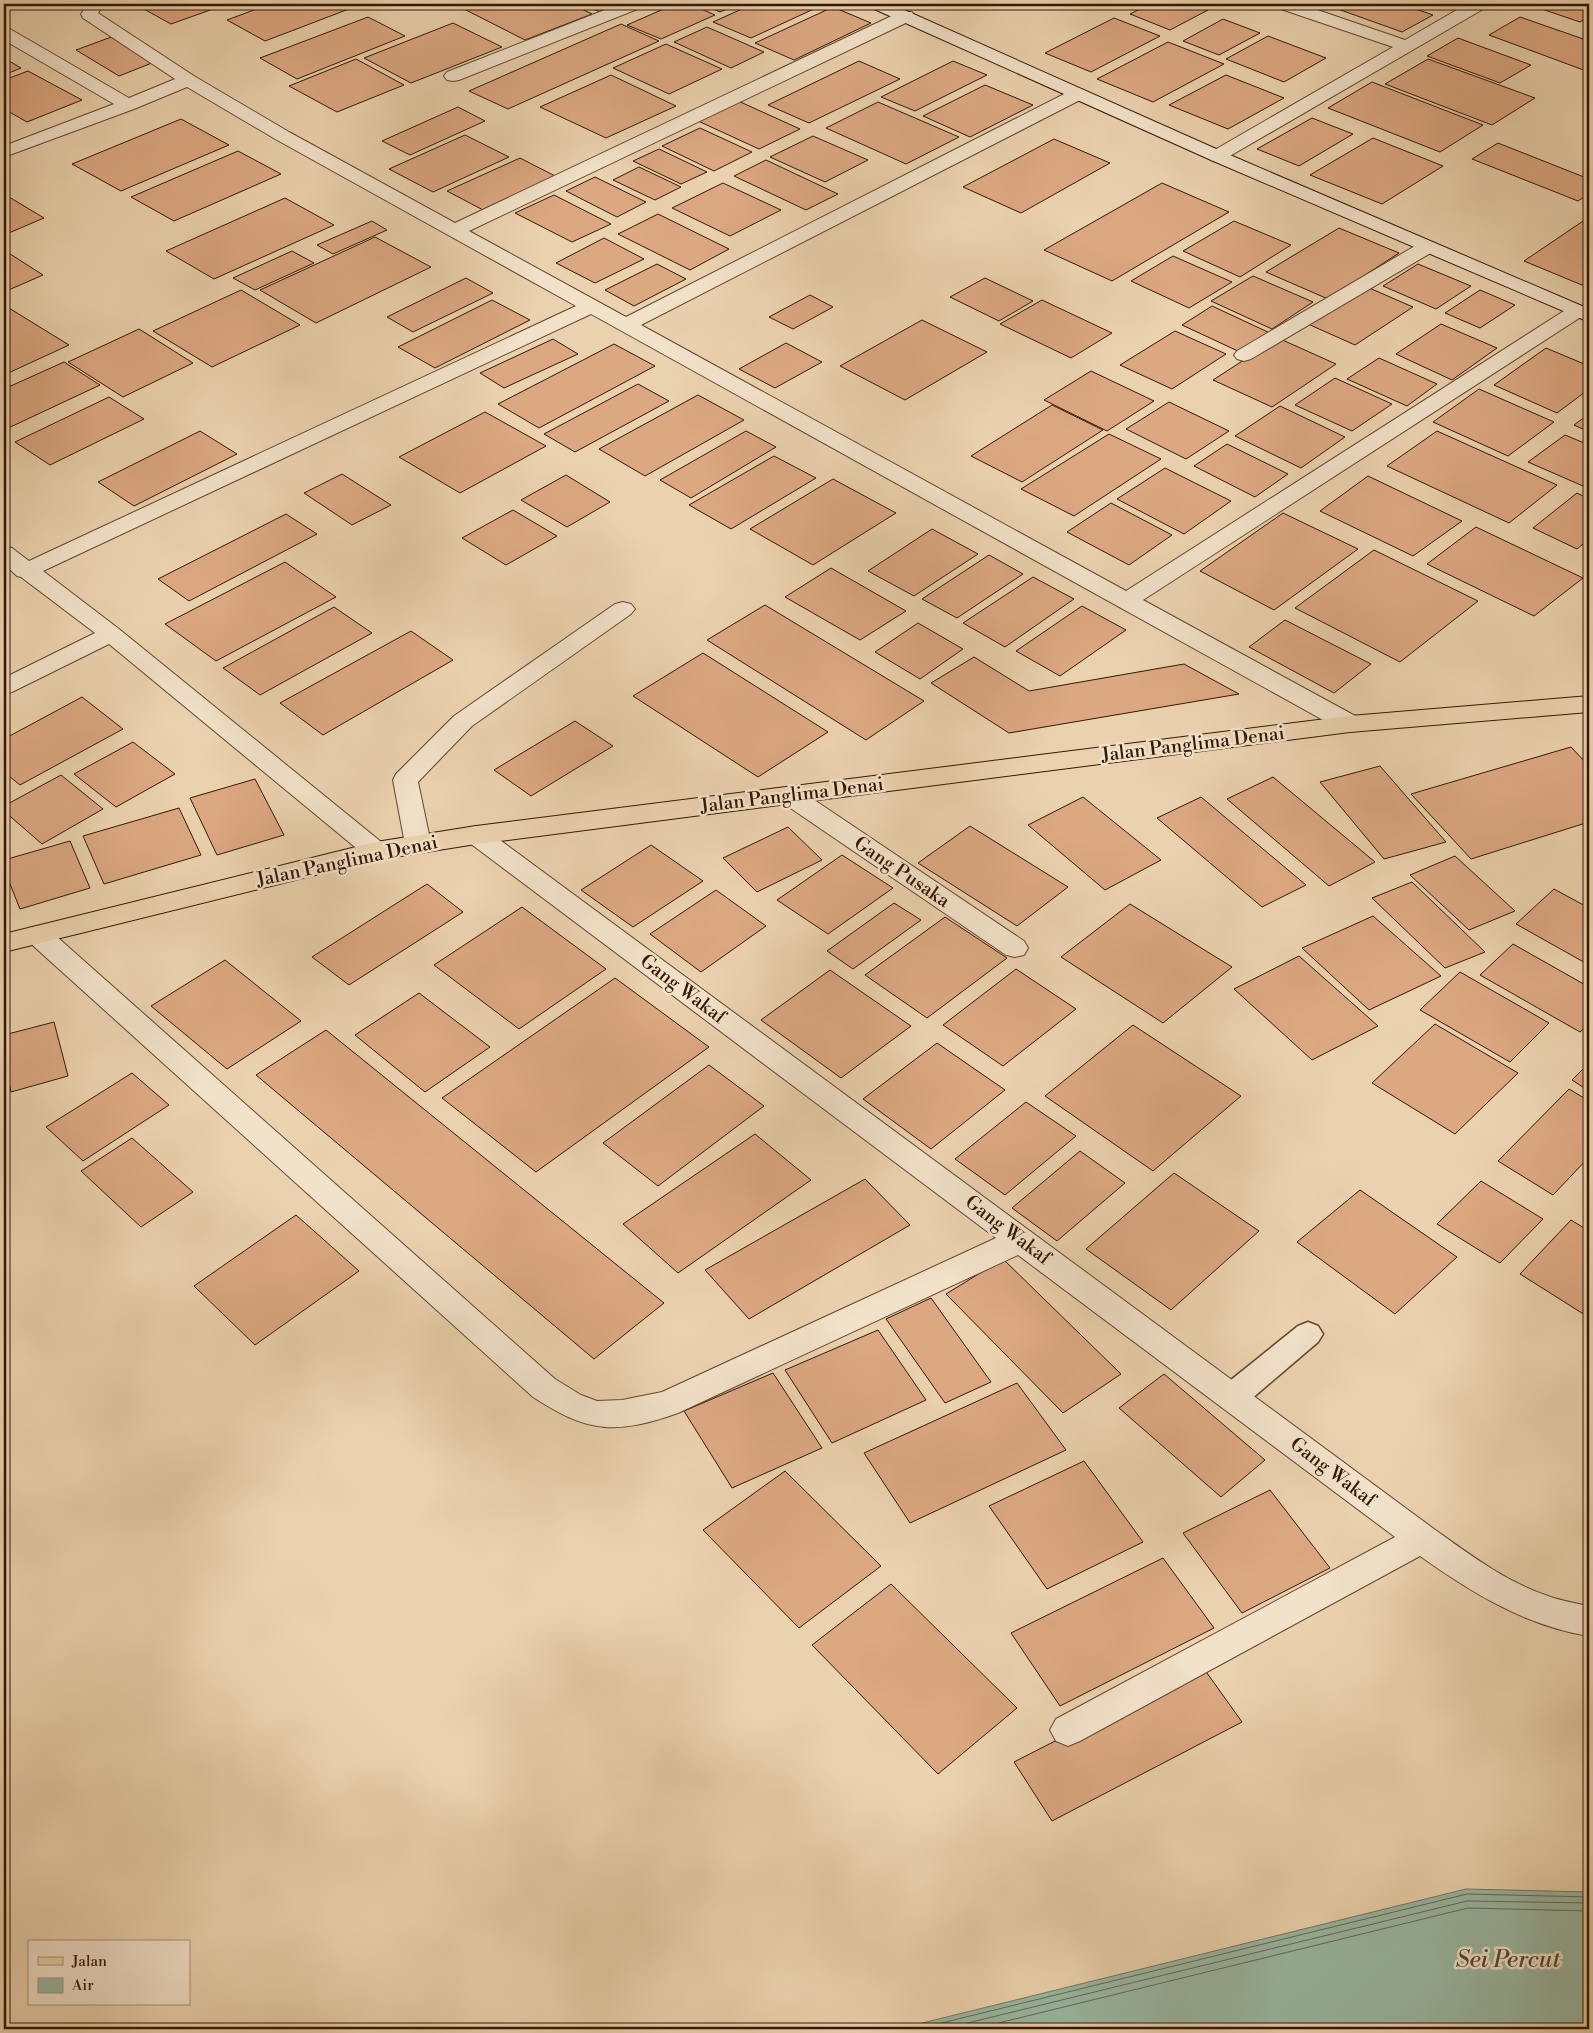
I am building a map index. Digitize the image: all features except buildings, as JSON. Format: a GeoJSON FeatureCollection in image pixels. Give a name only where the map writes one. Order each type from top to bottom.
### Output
{"type":"FeatureCollection","features":[{"type":"Feature","properties":{"kind":"main road","name":"Jalan Panglima Denai"},"geometry":{"type":"LineString","coordinates":[[4,943],[376,851],[476,835],[1350,724],[1589,704]]}},
{"type":"Feature","properties":{"kind":"street"},"geometry":{"type":"LineString","coordinates":[[96,4],[89,14],[188,80],[282,136],[456,230],[1350,724]]}},
{"type":"Feature","properties":{"kind":"street"},"geometry":{"type":"LineString","coordinates":[[454,76],[634,4]]}},
{"type":"Feature","properties":{"kind":"street"},"geometry":{"type":"LineString","coordinates":[[878,4],[1217,156],[1583,314]]}},
{"type":"Feature","properties":{"kind":"street"},"geometry":{"type":"LineString","coordinates":[[1284,4],[1407,46]]}},
{"type":"Feature","properties":{"kind":"street"},"geometry":{"type":"LineString","coordinates":[[1217,156],[1479,4]]}},
{"type":"Feature","properties":{"kind":"street"},"geometry":{"type":"LineString","coordinates":[[456,230],[906,16]]}},
{"type":"Feature","properties":{"kind":"street"},"geometry":{"type":"LineString","coordinates":[[4,33],[128,105]]}},
{"type":"Feature","properties":{"kind":"street"},"geometry":{"type":"LineString","coordinates":[[4,152],[188,80]]}},
{"type":"Feature","properties":{"kind":"street"},"geometry":{"type":"LineString","coordinates":[[626,325],[1078,94]]}},
{"type":"Feature","properties":{"kind":"street"},"geometry":{"type":"LineString","coordinates":[[1244,354],[1428,247]]}},
{"type":"Feature","properties":{"kind":"street"},"geometry":{"type":"LineString","coordinates":[[25,571],[592,306]]}},
{"type":"Feature","properties":{"kind":"street"},"geometry":{"type":"LineString","coordinates":[[1126,601],[1583,314]]}},
{"type":"Feature","properties":{"kind":"street"},"geometry":{"type":"LineString","coordinates":[[4,554],[111,634],[376,851]]}},
{"type":"Feature","properties":{"kind":"street"},"geometry":{"type":"LineString","coordinates":[[418,844],[405,780],[463,721],[623,609]]}},
{"type":"Feature","properties":{"kind":"street"},"geometry":{"type":"LineString","coordinates":[[4,687],[111,634]]}},
{"type":"Feature","properties":{"kind":"street","name":"Gang Pusaka"},"geometry":{"type":"LineString","coordinates":[[789,795],[1015,948]]}},
{"type":"Feature","properties":{"kind":"street","name":"Gang Wakaf"},"geometry":{"type":"LineString","coordinates":[[476,835],[1422,1539],[1481,1580],[1515,1599],[1548,1613],[1589,1621]]}},
{"type":"Feature","properties":{"kind":"street"},"geometry":{"type":"LineString","coordinates":[[38,934],[544,1388],[579,1409],[597,1414],[667,1404],[1021,1240]]}},
{"type":"Feature","properties":{"kind":"street"},"geometry":{"type":"LineString","coordinates":[[1068,1730],[1422,1539]]}},
{"type":"Feature","properties":{"kind":"lane"},"geometry":{"type":"LineString","coordinates":[[1232,1397],[1308,1334]]}},
{"type":"Feature","properties":{"kind":"water","name":"Sei Percut"},"geometry":{"type":"Polygon","coordinates":[[[1466,1889],[1589,1892],[1589,2029],[898,2029],[1466,1889]]]}}]}
